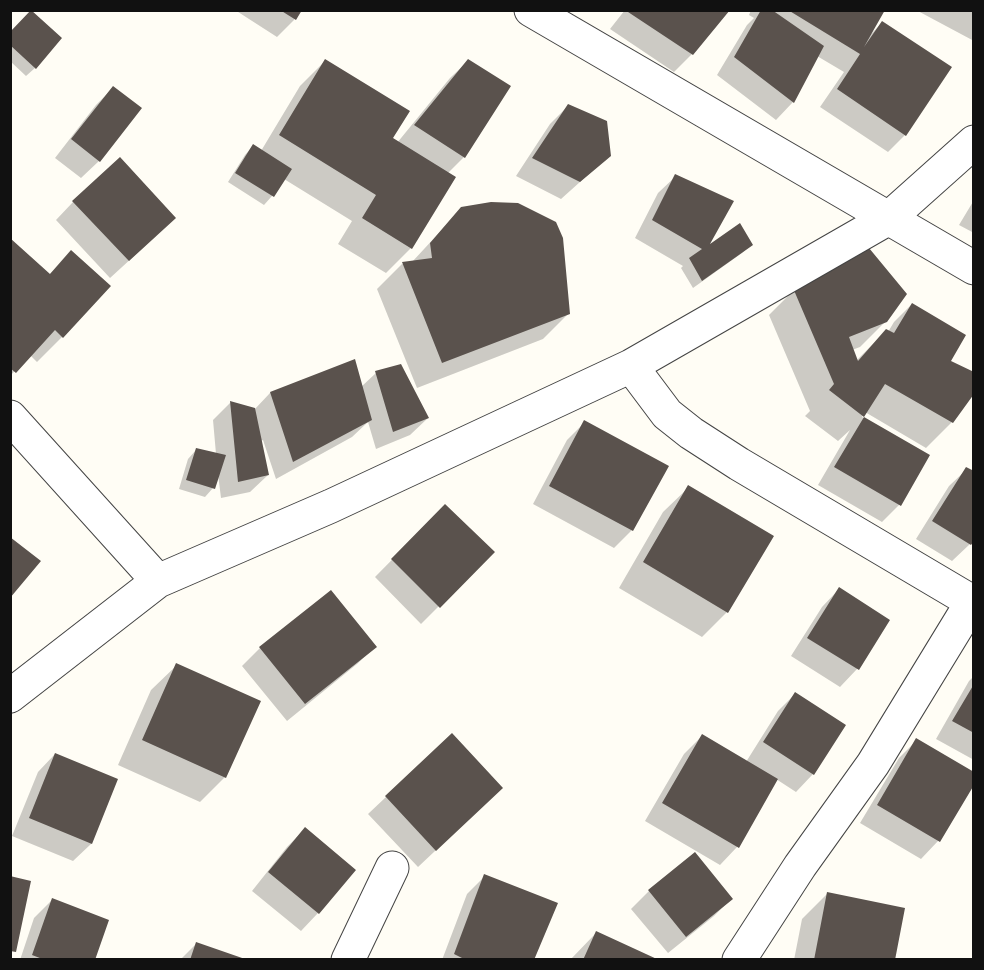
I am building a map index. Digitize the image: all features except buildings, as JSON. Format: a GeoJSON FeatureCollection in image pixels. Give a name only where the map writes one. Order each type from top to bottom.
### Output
{"type":"FeatureCollection","features":[{"type":"Feature","properties":{"kind":"street"},"geometry":{"type":"LineString","coordinates":[[531,10],[974,268]]}},
{"type":"Feature","properties":{"kind":"street"},"geometry":{"type":"LineString","coordinates":[[10,696],[158,581],[331,506],[631,366],[889,218],[974,142]]}},
{"type":"Feature","properties":{"kind":"street"},"geometry":{"type":"LineString","coordinates":[[631,366],[667,414],[691,433],[973,603],[873,764],[800,866],[739,960]]}},
{"type":"Feature","properties":{"kind":"street"},"geometry":{"type":"LineString","coordinates":[[10,417],[158,581]]}},
{"type":"Feature","properties":{"kind":"street"},"geometry":{"type":"LineString","coordinates":[[348,960],[392,868]]}}]}
